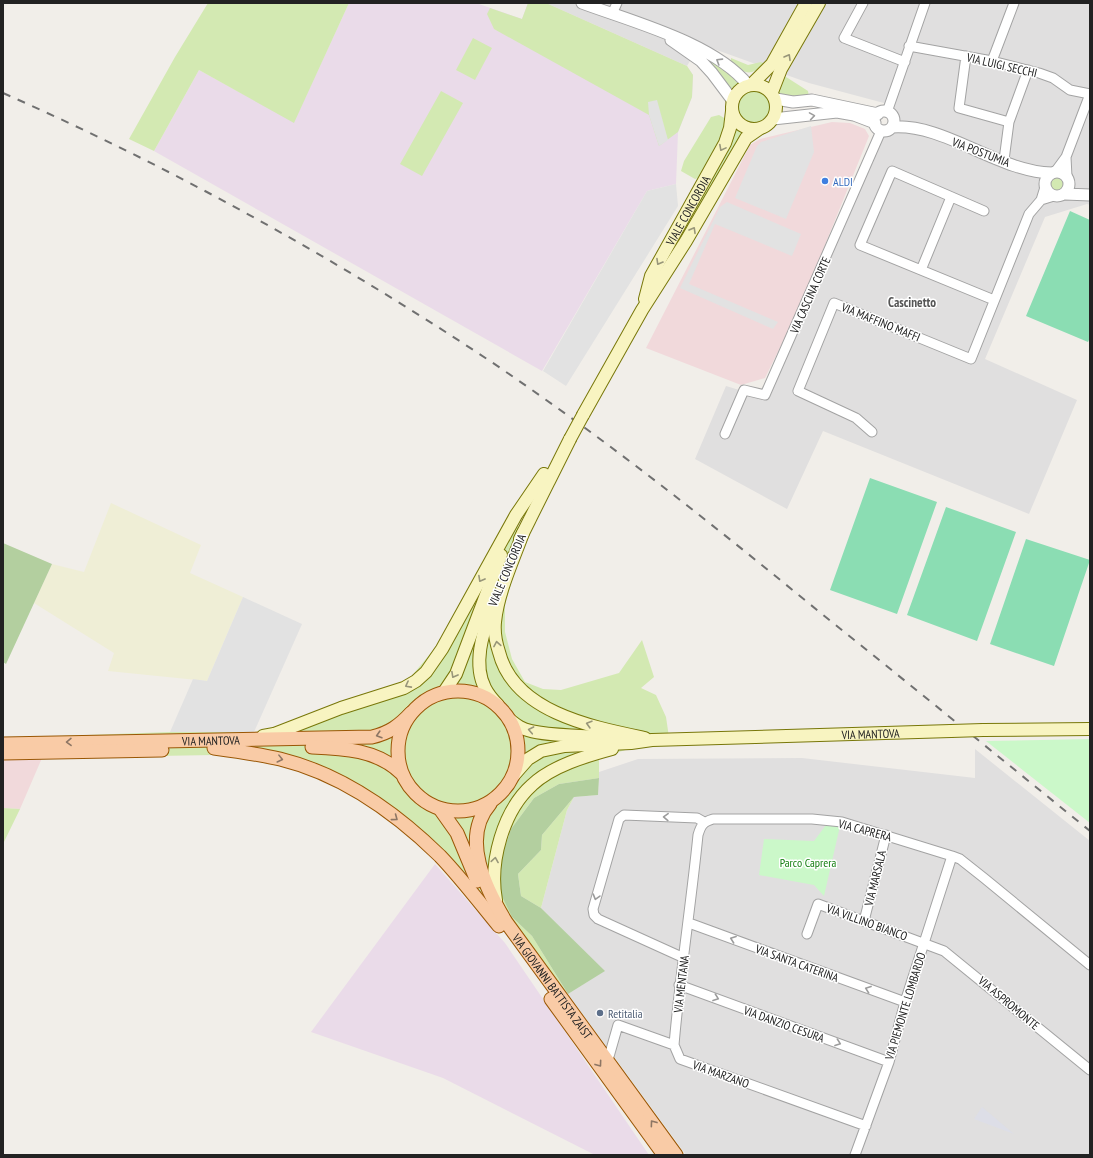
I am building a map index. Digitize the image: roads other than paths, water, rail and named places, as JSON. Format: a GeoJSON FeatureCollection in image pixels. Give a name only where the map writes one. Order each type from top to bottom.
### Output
{"type":"FeatureCollection","features":[{"type":"Feature","properties":{"kind":"main road"},"geometry":{"type":"LineString","coordinates":[[759,129],[752,129],[739,123],[732,106],[738,91],[750,85],[772,64],[806,3]]}},
{"type":"Feature","properties":{"kind":"main road"},"geometry":{"type":"LineString","coordinates":[[774,96],[781,69],[819,3]]}},
{"type":"Feature","properties":{"kind":"main road"},"geometry":{"type":"LineString","coordinates":[[750,85],[763,86],[774,96],[777,106],[773,120]]}},
{"type":"Feature","properties":{"kind":"main road","name":"VIALE CONCORDIA"},"geometry":{"type":"LineString","coordinates":[[642,310],[651,276],[725,143],[730,128],[732,106]]}},
{"type":"Feature","properties":{"kind":"main road","name":"VIALE CONCORDIA"},"geometry":{"type":"LineString","coordinates":[[498,705],[485,688],[481,677],[480,653],[486,623],[507,566],[570,439],[642,310],[686,241],[746,138],[773,120]]}},
{"type":"Feature","properties":{"kind":"main road","name":"VIALE CONCORDIA"},"geometry":{"type":"LineString","coordinates":[[444,692],[456,674],[501,556],[544,474],[570,439]]}},
{"type":"Feature","properties":{"kind":"main road"},"geometry":{"type":"LineString","coordinates":[[217,744],[274,734],[341,708],[404,688],[416,681],[435,661],[516,514],[544,474]]}},
{"type":"Feature","properties":{"kind":"main road"},"geometry":{"type":"LineString","coordinates":[[523,533],[497,609],[495,624],[497,645],[502,664],[511,679],[524,694],[542,706],[576,720],[641,740]]}},
{"type":"Feature","properties":{"kind":"main road"},"geometry":{"type":"LineString","coordinates":[[514,775],[518,761],[519,747],[516,733],[510,720],[498,705],[486,697],[472,692],[444,692],[426,700],[410,713],[399,736],[398,761],[401,773],[409,787],[420,798],[440,809],[466,811],[490,804],[504,791],[514,775],[528,759],[541,751],[565,746],[641,740]]}},
{"type":"Feature","properties":{"kind":"main road","name":"VIA MANTOVA"},"geometry":{"type":"LineString","coordinates":[[3,753],[372,737],[385,734],[398,726],[410,713]]}},
{"type":"Feature","properties":{"kind":"main road"},"geometry":{"type":"LineString","coordinates":[[510,720],[521,728],[530,731],[641,740]]}},
{"type":"Feature","properties":{"kind":"main road","name":"VIA MANTOVA"},"geometry":{"type":"LineString","coordinates":[[641,740],[983,730],[1090,729]]}},
{"type":"Feature","properties":{"kind":"main road"},"geometry":{"type":"LineString","coordinates":[[500,912],[494,890],[493,877],[496,853],[510,817],[526,791],[540,779],[562,767],[641,740]]}},
{"type":"Feature","properties":{"kind":"main road","name":"VIA MANTOVA"},"geometry":{"type":"LineString","coordinates":[[3,744],[217,744],[336,748],[380,757],[392,764],[401,773]]}},
{"type":"Feature","properties":{"kind":"main road"},"geometry":{"type":"LineString","coordinates":[[217,744],[299,765],[342,782],[360,793],[398,820],[440,857],[499,926]]}},
{"type":"Feature","properties":{"kind":"main road","name":"VIA GIOVANNI BATTISTA ZAIST"},"geometry":{"type":"LineString","coordinates":[[490,804],[479,821],[477,841],[485,881],[500,912],[676,1155]]}},
{"type":"Feature","properties":{"kind":"main road","name":"VIA GIOVANNI BATTISTA ZAIST"},"geometry":{"type":"LineString","coordinates":[[440,809],[457,833],[482,893],[499,926],[664,1155]]}},
{"type":"Feature","properties":{"kind":"street"},"geometry":{"type":"LineString","coordinates":[[582,3],[607,9],[655,30],[684,40],[740,74],[750,85]]}},
{"type":"Feature","properties":{"kind":"street"},"geometry":{"type":"LineString","coordinates":[[607,9],[616,3]]}},
{"type":"Feature","properties":{"kind":"street"},"geometry":{"type":"LineString","coordinates":[[863,3],[844,38],[905,62]]}},
{"type":"Feature","properties":{"kind":"street"},"geometry":{"type":"LineString","coordinates":[[884,121],[925,3]]}},
{"type":"Feature","properties":{"kind":"street"},"geometry":{"type":"LineString","coordinates":[[992,61],[1014,3]]}},
{"type":"Feature","properties":{"kind":"street"},"geometry":{"type":"LineString","coordinates":[[655,30],[701,61],[712,73],[732,106]]}},
{"type":"Feature","properties":{"kind":"street","name":"VIA LUIGI SECCHI"},"geometry":{"type":"LineString","coordinates":[[909,46],[992,61],[1028,70],[1053,78],[1070,90],[1090,94]]}},
{"type":"Feature","properties":{"kind":"street"},"geometry":{"type":"LineString","coordinates":[[966,56],[959,108],[1009,122]]}},
{"type":"Feature","properties":{"kind":"street"},"geometry":{"type":"LineString","coordinates":[[1004,160],[1009,122],[1028,70]]}},
{"type":"Feature","properties":{"kind":"street"},"geometry":{"type":"LineString","coordinates":[[1045,186],[1047,177],[1066,157],[1090,94]]}},
{"type":"Feature","properties":{"kind":"street","name":"VIA POSTUMIA"},"geometry":{"type":"LineString","coordinates":[[774,96],[793,102],[812,100],[884,121]]}},
{"type":"Feature","properties":{"kind":"street","name":"VIA POSTUMIA"},"geometry":{"type":"LineString","coordinates":[[773,120],[836,112],[884,121],[936,134],[1031,171],[1062,172],[1068,179],[1090,191]]}},
{"type":"Feature","properties":{"kind":"street","name":"VIA CASCINA CORTE"},"geometry":{"type":"LineString","coordinates":[[725,434],[744,390],[765,395],[884,121]]}},
{"type":"Feature","properties":{"kind":"street"},"geometry":{"type":"LineString","coordinates":[[1060,195],[1069,188],[1066,157]]}},
{"type":"Feature","properties":{"kind":"street"},"geometry":{"type":"LineString","coordinates":[[984,211],[892,171],[860,246],[994,300]]}},
{"type":"Feature","properties":{"kind":"street"},"geometry":{"type":"LineString","coordinates":[[1031,171],[1045,186],[1049,193],[1060,195],[1090,195]]}},
{"type":"Feature","properties":{"kind":"street","name":"VIA MAFFINO MAFFI"},"geometry":{"type":"LineString","coordinates":[[872,432],[856,418],[798,391],[834,303],[971,359],[1029,214],[1042,200],[1045,186]]}},
{"type":"Feature","properties":{"kind":"street","name":"VIA MAFFINO MAFFI"},"geometry":{"type":"LineString","coordinates":[[1042,200],[1060,195]]}},
{"type":"Feature","properties":{"kind":"street"},"geometry":{"type":"LineString","coordinates":[[921,270],[951,196]]}},
{"type":"Feature","properties":{"kind":"street"},"geometry":{"type":"LineString","coordinates":[[684,958],[598,919],[594,915],[593,909],[619,819],[624,815],[697,818],[704,822],[700,827],[698,834],[689,923]]}},
{"type":"Feature","properties":{"kind":"street","name":"VIA CAPRERA"},"geometry":{"type":"LineString","coordinates":[[704,822],[723,818],[812,819],[842,822],[952,856],[960,859],[1090,965]]}},
{"type":"Feature","properties":{"kind":"street","name":"VIA MARSALA"},"geometry":{"type":"LineString","coordinates":[[864,921],[886,835]]}},
{"type":"Feature","properties":{"kind":"street","name":"VIA PIEMONTE LOMBARDO"},"geometry":{"type":"LineString","coordinates":[[855,1155],[889,1062],[905,1002],[952,856]]}},
{"type":"Feature","properties":{"kind":"street","name":"VIA VILLINO BIANCO"},"geometry":{"type":"LineString","coordinates":[[807,934],[818,904],[924,943]]}},
{"type":"Feature","properties":{"kind":"street","name":"VIA MENTANA"},"geometry":{"type":"LineString","coordinates":[[674,1045],[679,985],[689,923]]}},
{"type":"Feature","properties":{"kind":"street","name":"VIA SANTA CATERINA"},"geometry":{"type":"LineString","coordinates":[[689,923],[905,1002]]}},
{"type":"Feature","properties":{"kind":"street","name":"VIA ASPROMONTE"},"geometry":{"type":"LineString","coordinates":[[924,943],[951,956],[1090,1070]]}},
{"type":"Feature","properties":{"kind":"street","name":"VIA DANZIO CESURA"},"geometry":{"type":"LineString","coordinates":[[679,985],[889,1062]]}},
{"type":"Feature","properties":{"kind":"street"},"geometry":{"type":"LineString","coordinates":[[608,1060],[618,1025],[674,1045]]}},
{"type":"Feature","properties":{"kind":"street","name":"VIA MARZANO"},"geometry":{"type":"LineString","coordinates":[[674,1045],[680,1059],[866,1126]]}},
{"type":"Feature","properties":{"kind":"railway"},"geometry":{"type":"LineString","coordinates":[[3,93],[129,152],[252,216],[372,286],[490,361],[574,420],[697,513],[1090,831]]}},
{"type":"Feature","properties":{"kind":"place","name":"ALDI"},"geometry":{"type":"Point","coordinates":[825,181]}},
{"type":"Feature","properties":{"kind":"place","name":"Retitalia"},"geometry":{"type":"Point","coordinates":[600,1013]}},
{"type":"Feature","properties":{"kind":"district","name":"Cascinetto"},"geometry":{"type":"Point","coordinates":[912,302]}},
{"type":"Feature","properties":{"kind":"park label","name":"Parco Caprera"},"geometry":{"type":"Point","coordinates":[808,862]}}]}
